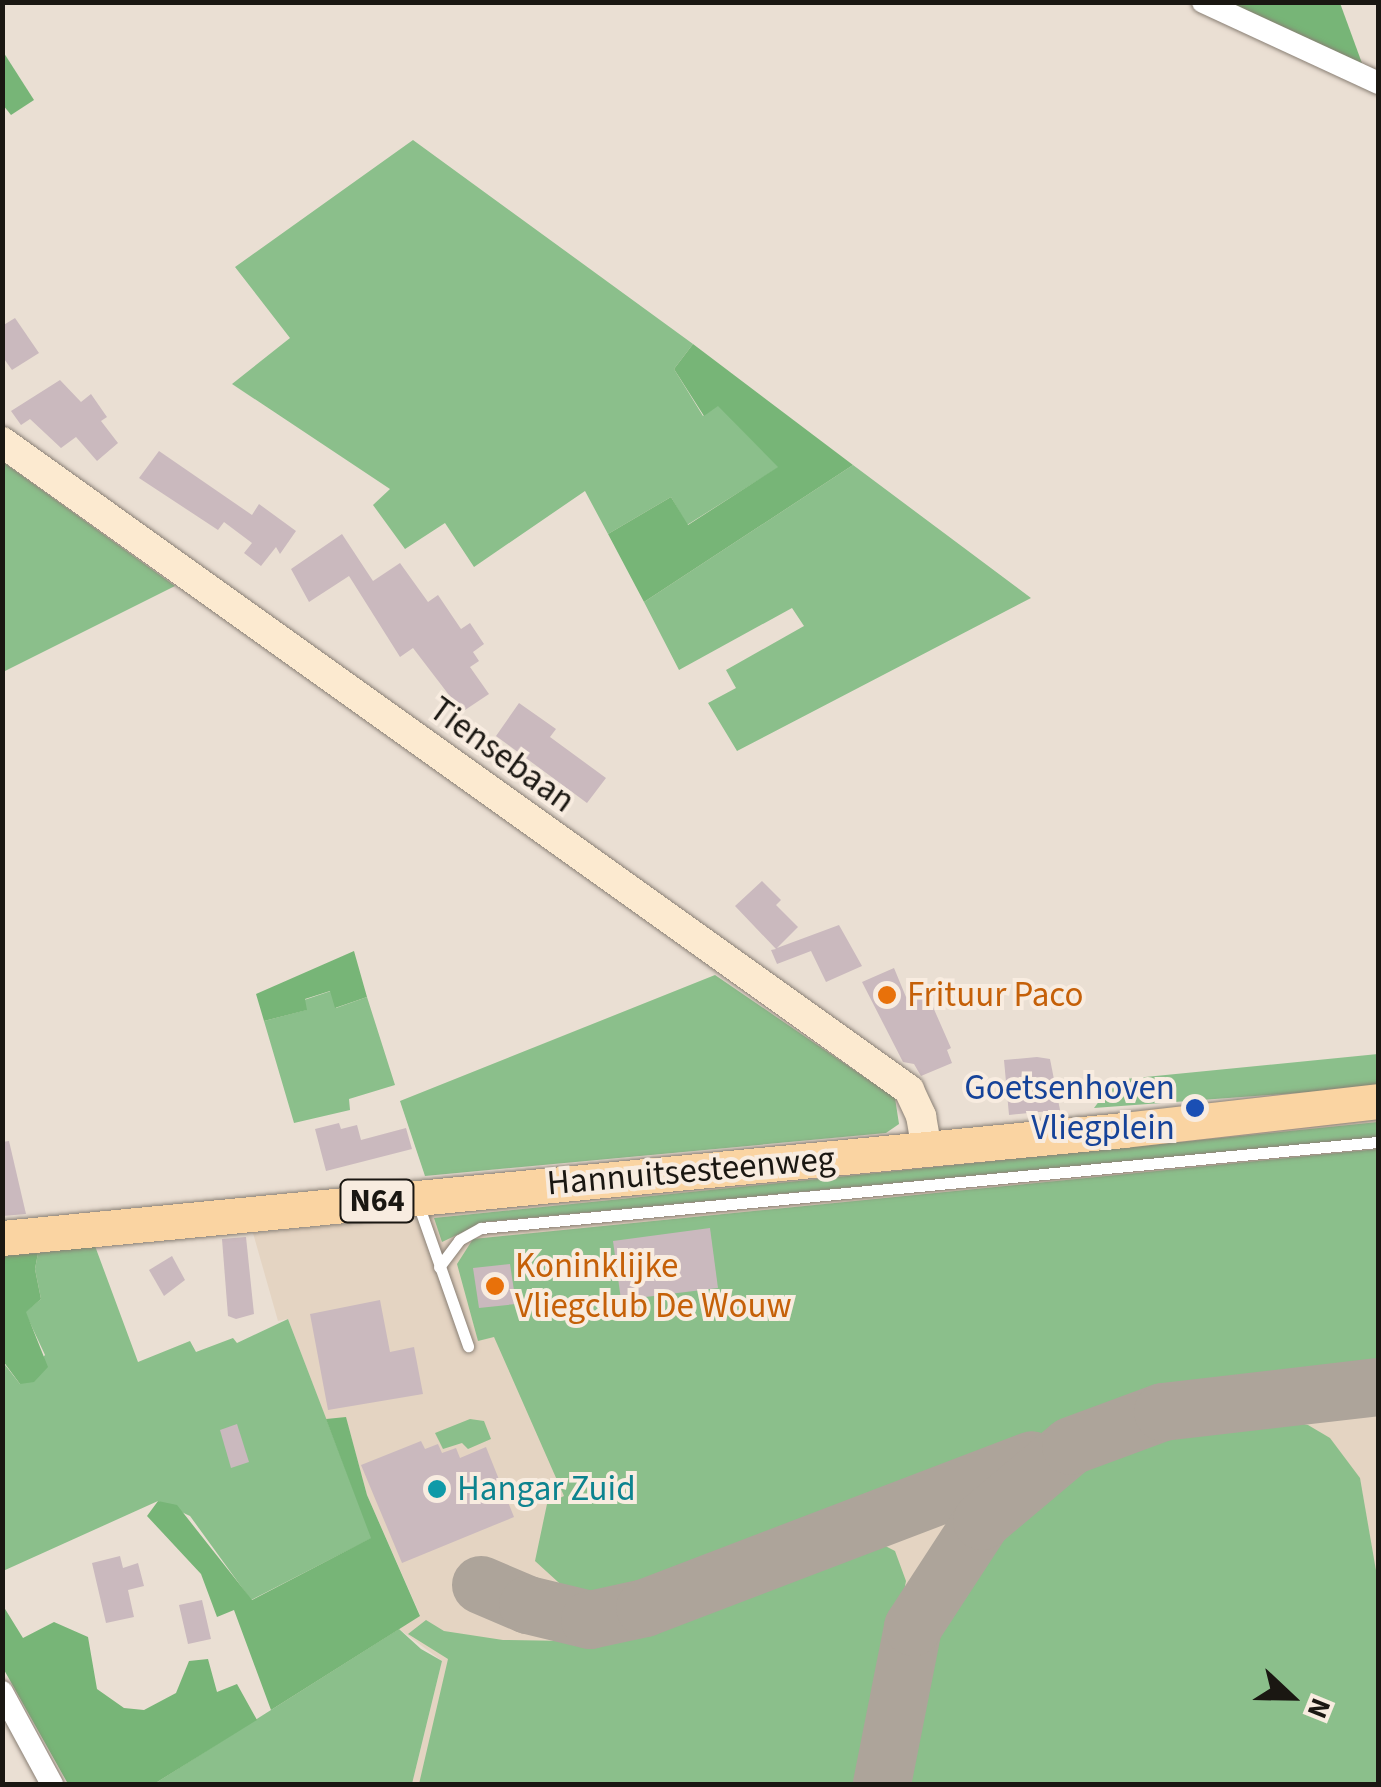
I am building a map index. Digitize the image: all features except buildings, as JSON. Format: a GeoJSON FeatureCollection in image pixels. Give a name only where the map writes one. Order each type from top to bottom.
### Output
{"type":"FeatureCollection","features":[{"type":"Feature","properties":{"kind":"main road","name":"Hannuitsesteenweg"},"geometry":{"type":"LineString","coordinates":[[2,1238],[927,1149],[1378,1101]]}},
{"type":"Feature","properties":{"kind":"street"},"geometry":{"type":"LineString","coordinates":[[1203,2],[1378,83]]}},
{"type":"Feature","properties":{"kind":"street","name":"Tiensebaan"},"geometry":{"type":"LineString","coordinates":[[2,442],[909,1090],[921,1116],[927,1149]]}},
{"type":"Feature","properties":{"kind":"street"},"geometry":{"type":"LineString","coordinates":[[2,1692],[52,1784]]}},
{"type":"Feature","properties":{"kind":"lane"},"geometry":{"type":"LineString","coordinates":[[439,1267],[460,1240],[481,1228],[1378,1142]]}},
{"type":"Feature","properties":{"kind":"lane"},"geometry":{"type":"LineString","coordinates":[[416,1197],[468,1346]]}},
{"type":"Feature","properties":{"kind":"shaded area"},"geometry":{"type":"Polygon","coordinates":[[[1378,1120],[1378,1784],[412,1784],[442,1661],[399,1629],[420,1615],[367,1495],[346,1418],[326,1419],[288,1319],[278,1321],[253,1233],[1378,1120]]]}},
{"type":"Feature","properties":{"kind":"green space"},"geometry":{"type":"Polygon","coordinates":[[[1222,3],[1340,3],[1363,66],[1222,3]]]}},
{"type":"Feature","properties":{"kind":"green space"},"geometry":{"type":"Polygon","coordinates":[[[2,50],[34,100],[11,115],[3,105],[2,50]]]}},
{"type":"Feature","properties":{"kind":"green space"},"geometry":{"type":"Polygon","coordinates":[[[413,140],[693,344],[674,369],[703,416],[718,405],[779,467],[687,525],[671,497],[608,534],[585,491],[474,567],[445,523],[405,549],[373,505],[390,489],[232,384],[290,338],[235,267],[413,140]]]}},
{"type":"Feature","properties":{"kind":"green space"},"geometry":{"type":"Polygon","coordinates":[[[693,344],[853,465],[644,602],[608,534],[671,497],[688,525],[778,467],[718,406],[704,416],[674,369],[693,344]]]}},
{"type":"Feature","properties":{"kind":"green space"},"geometry":{"type":"Polygon","coordinates":[[[3,462],[175,586],[3,672],[3,462]]]}},
{"type":"Feature","properties":{"kind":"green space"},"geometry":{"type":"Polygon","coordinates":[[[853,465],[1031,598],[737,751],[708,703],[736,688],[726,670],[804,626],[792,608],[679,670],[644,602],[853,465]]]}},
{"type":"Feature","properties":{"kind":"green space"},"geometry":{"type":"Polygon","coordinates":[[[354,951],[367,997],[335,1008],[330,991],[305,999],[307,1010],[264,1021],[256,994],[354,951]]]}},
{"type":"Feature","properties":{"kind":"green space"},"geometry":{"type":"Polygon","coordinates":[[[715,975],[895,1098],[899,1124],[886,1133],[425,1176],[400,1101],[715,975]]]}},
{"type":"Feature","properties":{"kind":"green space"},"geometry":{"type":"Polygon","coordinates":[[[331,991],[336,1008],[367,997],[395,1085],[349,1099],[350,1110],[294,1123],[264,1021],[306,1010],[304,1000],[331,991]]]}},
{"type":"Feature","properties":{"kind":"green space"},"geometry":{"type":"Polygon","coordinates":[[[1378,1054],[1378,1087],[1094,1108],[1115,1080],[1378,1054]]]}},
{"type":"Feature","properties":{"kind":"green space"},"geometry":{"type":"Polygon","coordinates":[[[1378,1122],[1378,1137],[484,1222],[442,1242],[434,1218],[1378,1122]]]}},
{"type":"Feature","properties":{"kind":"green space"},"geometry":{"type":"Polygon","coordinates":[[[1378,1149],[1378,1369],[1156,1405],[1018,1447],[647,1593],[614,1598],[569,1592],[535,1561],[547,1504],[564,1496],[494,1337],[478,1341],[457,1264],[473,1239],[1378,1149]]]}},
{"type":"Feature","properties":{"kind":"green space"},"geometry":{"type":"Polygon","coordinates":[[[95,1246],[138,1362],[190,1341],[196,1352],[233,1338],[237,1343],[288,1319],[372,1538],[251,1600],[190,1516],[158,1501],[3,1571],[2,1361],[20,1384],[45,1355],[25,1312],[41,1299],[35,1269],[38,1253],[95,1246]]]}},
{"type":"Feature","properties":{"kind":"green space"},"geometry":{"type":"Polygon","coordinates":[[[38,1253],[35,1269],[41,1299],[26,1312],[48,1367],[34,1382],[20,1384],[3,1361],[3,1256],[38,1253]]]}},
{"type":"Feature","properties":{"kind":"green space"},"geometry":{"type":"Polygon","coordinates":[[[1267,1416],[1308,1425],[1330,1438],[1360,1478],[1378,1582],[1378,1784],[894,1784],[922,1646],[967,1574],[1001,1534],[1089,1460],[1127,1442],[1158,1432],[1267,1416]]]}},
{"type":"Feature","properties":{"kind":"green space"},"geometry":{"type":"Polygon","coordinates":[[[346,1417],[367,1495],[420,1616],[271,1710],[234,1610],[217,1617],[201,1574],[147,1516],[158,1501],[177,1505],[252,1600],[371,1538],[326,1419],[346,1417]]]}},
{"type":"Feature","properties":{"kind":"green space"},"geometry":{"type":"Polygon","coordinates":[[[470,1419],[484,1421],[491,1439],[468,1449],[462,1443],[443,1449],[435,1433],[470,1419]]]}},
{"type":"Feature","properties":{"kind":"green space"},"geometry":{"type":"Polygon","coordinates":[[[866,1536],[895,1551],[906,1581],[867,1784],[419,1784],[448,1659],[408,1634],[426,1620],[444,1631],[503,1640],[570,1641],[621,1630],[866,1536]]]}},
{"type":"Feature","properties":{"kind":"green space"},"geometry":{"type":"Polygon","coordinates":[[[2,1604],[23,1638],[54,1622],[88,1637],[97,1689],[124,1708],[144,1710],[176,1693],[189,1661],[208,1659],[217,1692],[237,1684],[257,1720],[154,1784],[68,1784],[3,1668],[2,1604]]]}},
{"type":"Feature","properties":{"kind":"green space"},"geometry":{"type":"Polygon","coordinates":[[[399,1629],[442,1661],[412,1784],[154,1784],[399,1629]]]}},
{"type":"Feature","properties":{"kind":"taxiway"},"geometry":{"type":"LineString","coordinates":[[882,1784],[913,1627],[982,1521],[1071,1446],[1163,1412],[1378,1387]]}},
{"type":"Feature","properties":{"kind":"taxiway"},"geometry":{"type":"LineString","coordinates":[[481,1585],[528,1605],[590,1620],[645,1608],[1032,1460]]}},
{"type":"Feature","properties":{"kind":"place","name":"Frituur Paco"},"geometry":{"type":"Point","coordinates":[887,995]}},
{"type":"Feature","properties":{"kind":"place","name":"Goetsenhoven Vliegplein"},"geometry":{"type":"Point","coordinates":[1195,1108]}},
{"type":"Feature","properties":{"kind":"place","name":"Koninklijke Vliegclub De Wouw"},"geometry":{"type":"Point","coordinates":[495,1286]}},
{"type":"Feature","properties":{"kind":"place","name":"Hangar Zuid"},"geometry":{"type":"Point","coordinates":[437,1489]}}]}
